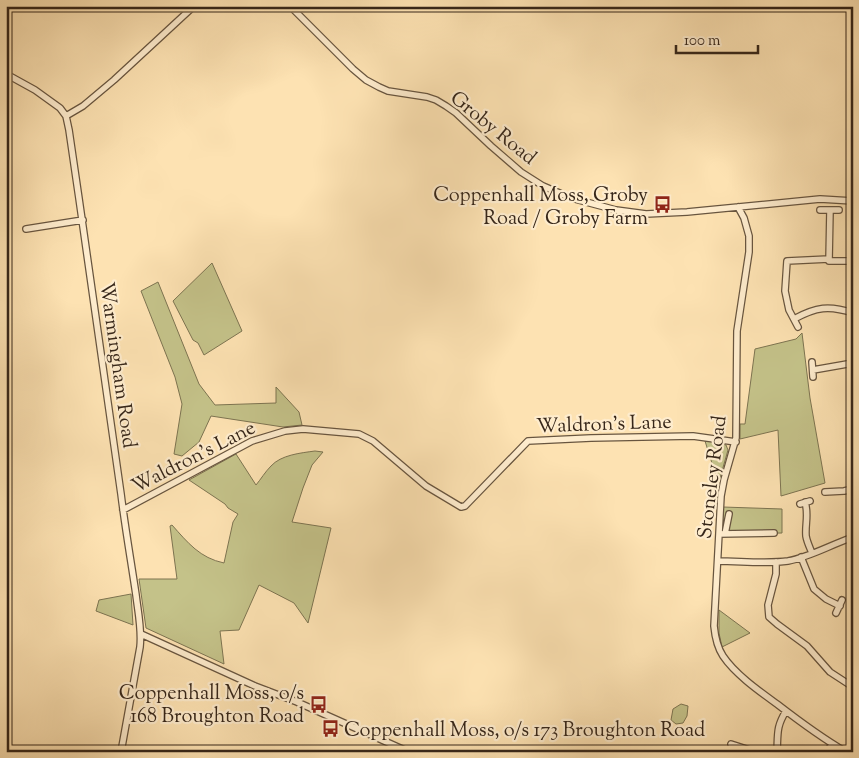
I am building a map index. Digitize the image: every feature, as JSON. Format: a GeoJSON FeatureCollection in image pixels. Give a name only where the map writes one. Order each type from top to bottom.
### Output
{"type":"FeatureCollection","features":[{"type":"Feature","properties":{"kind":"street"},"geometry":{"type":"LineString","coordinates":[[6,74],[53,102],[66,116],[83,106],[114,80],[194,6]]}},
{"type":"Feature","properties":{"kind":"street","name":"Groby Road"},"geometry":{"type":"LineString","coordinates":[[290,6],[366,80],[388,91],[436,100],[456,113],[521,172],[556,193],[585,203],[646,214],[687,212],[820,199],[853,201]]}},
{"type":"Feature","properties":{"kind":"street","name":"Warmingham Road"},"geometry":{"type":"LineString","coordinates":[[66,116],[83,220],[141,634],[121,752]]}},
{"type":"Feature","properties":{"kind":"street","name":"Stoneley Road"},"geometry":{"type":"LineString","coordinates":[[738,207],[744,218],[749,236],[749,252],[737,331],[736,442],[724,480],[722,534],[718,561],[714,626],[718,647],[722,655],[750,684],[846,752]]}},
{"type":"Feature","properties":{"kind":"street"},"geometry":{"type":"LineString","coordinates":[[820,210],[839,210]]}},
{"type":"Feature","properties":{"kind":"street"},"geometry":{"type":"LineString","coordinates":[[829,259],[830,210]]}},
{"type":"Feature","properties":{"kind":"street"},"geometry":{"type":"LineString","coordinates":[[26,229],[83,220]]}},
{"type":"Feature","properties":{"kind":"street"},"geometry":{"type":"LineString","coordinates":[[798,327],[789,310],[785,291],[787,261],[829,259],[829,261],[853,261]]}},
{"type":"Feature","properties":{"kind":"street"},"geometry":{"type":"LineString","coordinates":[[794,319],[818,308],[830,307],[853,313]]}},
{"type":"Feature","properties":{"kind":"street"},"geometry":{"type":"LineString","coordinates":[[812,362],[814,378]]}},
{"type":"Feature","properties":{"kind":"street"},"geometry":{"type":"LineString","coordinates":[[813,370],[853,363]]}},
{"type":"Feature","properties":{"kind":"street","name":"Waldron's Lane"},"geometry":{"type":"LineString","coordinates":[[123,510],[252,441],[286,431],[303,429],[358,434],[373,441],[426,486],[461,506],[465,506],[528,441],[694,436],[736,442]]}},
{"type":"Feature","properties":{"kind":"street"},"geometry":{"type":"LineString","coordinates":[[830,485],[828,492],[853,489]]}},
{"type":"Feature","properties":{"kind":"street"},"geometry":{"type":"LineString","coordinates":[[805,502],[808,510],[806,534],[812,553]]}},
{"type":"Feature","properties":{"kind":"street"},"geometry":{"type":"LineString","coordinates":[[729,514],[722,534],[774,533]]}},
{"type":"Feature","properties":{"kind":"street"},"geometry":{"type":"LineString","coordinates":[[718,561],[788,561],[853,538]]}},
{"type":"Feature","properties":{"kind":"street"},"geometry":{"type":"LineString","coordinates":[[801,557],[814,589],[826,598],[841,603],[836,613]]}},
{"type":"Feature","properties":{"kind":"street"},"geometry":{"type":"LineString","coordinates":[[776,562],[776,574],[768,605],[769,617],[807,646],[830,672],[853,687]]}},
{"type":"Feature","properties":{"kind":"street"},"geometry":{"type":"LineString","coordinates":[[141,634],[255,686],[297,702],[409,752]]}},
{"type":"Feature","properties":{"kind":"street"},"geometry":{"type":"LineString","coordinates":[[777,752],[778,729],[786,711]]}},
{"type":"Feature","properties":{"kind":"street"},"geometry":{"type":"LineString","coordinates":[[731,744],[756,752]]}},
{"type":"Feature","properties":{"kind":"street"},"geometry":{"type":"LineString","coordinates":[[826,752],[833,744]]}},
{"type":"Feature","properties":{"kind":"shaded area"},"geometry":{"type":"Polygon","coordinates":[[[212,263],[242,331],[204,355],[198,343],[193,340],[173,301],[212,263]]]}},
{"type":"Feature","properties":{"kind":"shaded area"},"geometry":{"type":"Polygon","coordinates":[[[158,282],[199,384],[215,405],[276,403],[276,387],[299,412],[302,425],[283,427],[211,416],[199,442],[182,456],[174,454],[182,404],[175,377],[141,291],[158,282]]]}},
{"type":"Feature","properties":{"kind":"shaded area"},"geometry":{"type":"Polygon","coordinates":[[[802,333],[810,398],[825,483],[781,496],[778,430],[740,439],[740,424],[745,424],[755,349],[796,339],[802,333]]]}},
{"type":"Feature","properties":{"kind":"shaded area"},"geometry":{"type":"Polygon","coordinates":[[[705,441],[726,445],[728,450],[720,478],[716,476],[705,441]]]}},
{"type":"Feature","properties":{"kind":"shaded area"},"geometry":{"type":"Polygon","coordinates":[[[315,451],[323,452],[312,465],[292,522],[331,528],[308,623],[294,603],[259,585],[239,630],[220,631],[224,664],[146,628],[139,579],[177,579],[170,526],[172,525],[201,554],[224,563],[233,522],[238,514],[189,480],[236,454],[256,485],[269,468],[280,459],[315,451]]]}},
{"type":"Feature","properties":{"kind":"shaded area"},"geometry":{"type":"Polygon","coordinates":[[[723,507],[782,509],[782,533],[719,534],[723,507]]]}},
{"type":"Feature","properties":{"kind":"shaded area"},"geometry":{"type":"Polygon","coordinates":[[[131,594],[133,625],[96,611],[99,600],[131,594]]]}},
{"type":"Feature","properties":{"kind":"shaded area"},"geometry":{"type":"Polygon","coordinates":[[[719,610],[750,633],[722,647],[719,633],[719,610]]]}},
{"type":"Feature","properties":{"kind":"shaded area"},"geometry":{"type":"Polygon","coordinates":[[[681,704],[688,706],[687,716],[683,723],[676,724],[671,720],[673,709],[681,704]]]}},
{"type":"Feature","properties":{"kind":"place","name":"Coppenhall Moss, Groby Road / Groby Farm"},"geometry":{"type":"Point","coordinates":[662,205]}},
{"type":"Feature","properties":{"kind":"place","name":"Coppenhall Moss, o/s 168 Broughton Road"},"geometry":{"type":"Point","coordinates":[318,704]}},
{"type":"Feature","properties":{"kind":"place","name":"Coppenhall Moss, o/s 173 Broughton Road"},"geometry":{"type":"Point","coordinates":[330,729]}}]}
